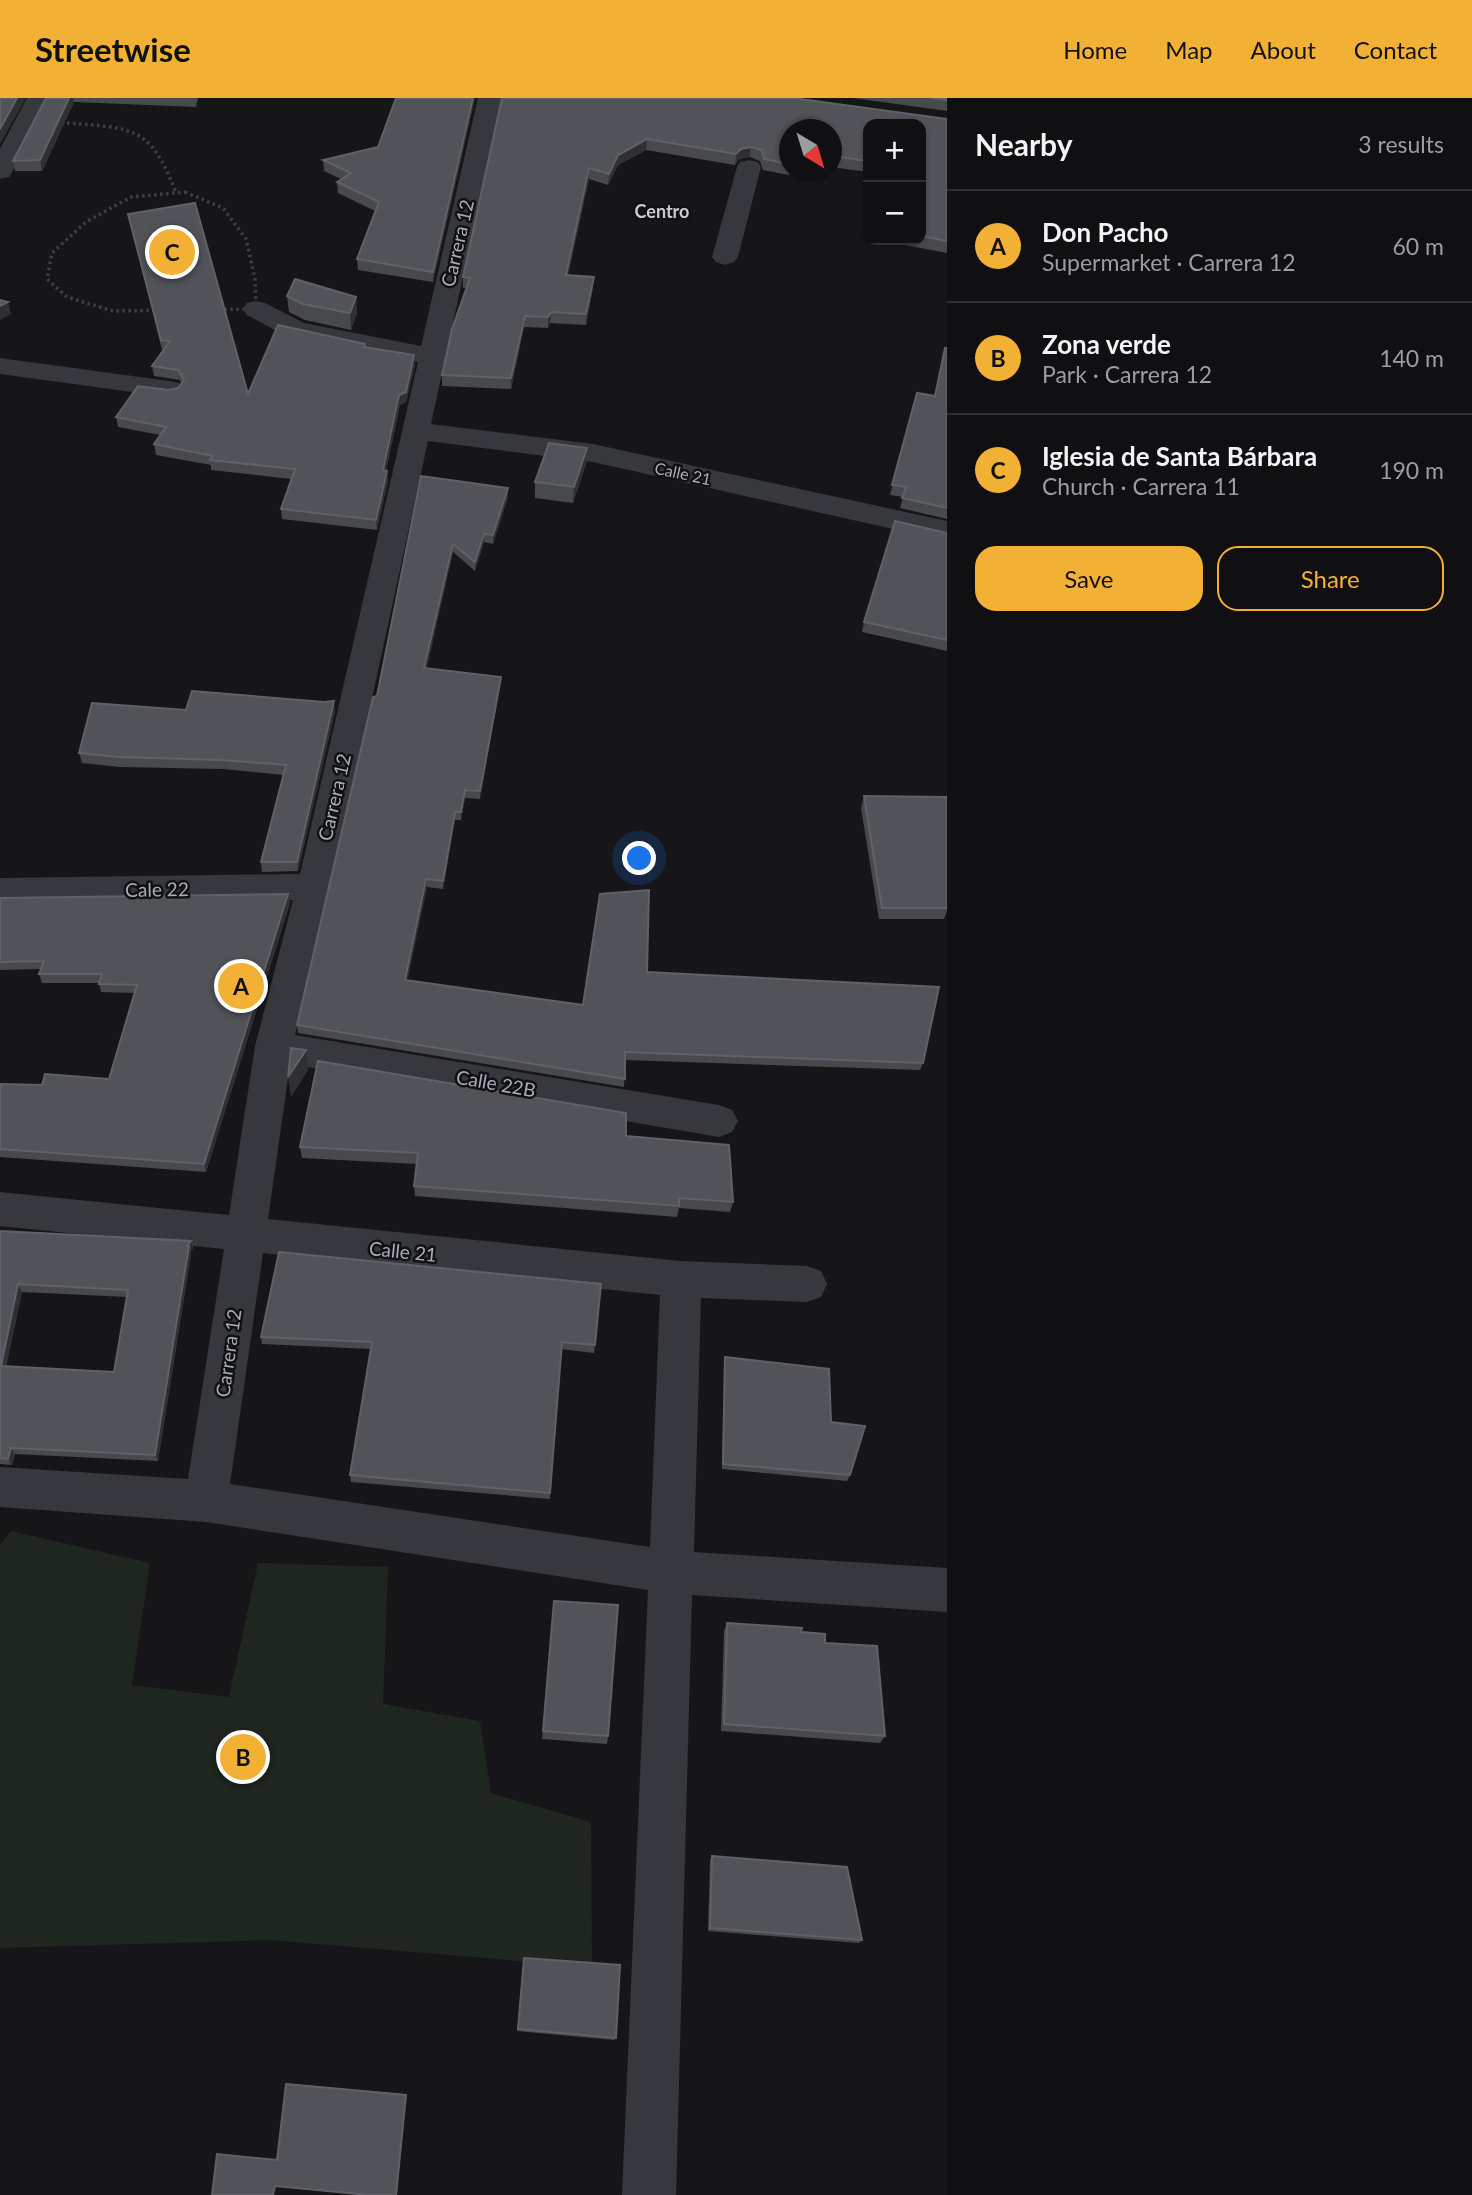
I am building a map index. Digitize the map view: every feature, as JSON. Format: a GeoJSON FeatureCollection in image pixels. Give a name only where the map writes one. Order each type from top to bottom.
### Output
{"type":"FeatureCollection","features":[{"type":"Feature","properties":{"kind":"street","name":"Carrera 12"},"geometry":{"type":"LineString","coordinates":[[206,1501],[274,1046],[314,887],[490,98]]}},
{"type":"Feature","properties":{"kind":"street"},"geometry":{"type":"LineString","coordinates":[[0,120],[33,109]]}},
{"type":"Feature","properties":{"kind":"street"},"geometry":{"type":"LineString","coordinates":[[0,172],[33,109]]}},
{"type":"Feature","properties":{"kind":"street"},"geometry":{"type":"LineString","coordinates":[[725,257],[749,167]]}},
{"type":"Feature","properties":{"kind":"street"},"geometry":{"type":"LineString","coordinates":[[256,309],[296,330],[431,356]]}},
{"type":"Feature","properties":{"kind":"street"},"geometry":{"type":"LineString","coordinates":[[0,366],[169,389]]}},
{"type":"Feature","properties":{"kind":"street","name":"Calle 21"},"geometry":{"type":"LineString","coordinates":[[417,431],[593,453],[947,531]]}},
{"type":"Feature","properties":{"kind":"street","name":"Cale 22"},"geometry":{"type":"LineString","coordinates":[[0,891],[314,887]]}},
{"type":"Feature","properties":{"kind":"street","name":"Calle 22B"},"geometry":{"type":"LineString","coordinates":[[274,1046],[719,1121]]}},
{"type":"Feature","properties":{"kind":"street","name":"Calle 21"},"geometry":{"type":"LineString","coordinates":[[0,1209],[681,1279],[807,1284]]}},
{"type":"Feature","properties":{"kind":"street"},"geometry":{"type":"LineString","coordinates":[[649,2195],[681,1279]]}},
{"type":"Feature","properties":{"kind":"street"},"geometry":{"type":"LineString","coordinates":[[0,1487],[206,1501],[671,1572],[947,1590]]}},
{"type":"Feature","properties":{"kind":"path"},"geometry":{"type":"LineString","coordinates":[[33,109],[131,129],[144,136],[165,159],[176,193]]}},
{"type":"Feature","properties":{"kind":"path"},"geometry":{"type":"LineString","coordinates":[[185,192],[223,208],[246,239],[255,278],[256,309],[113,311],[67,297],[47,279],[52,253],[86,222],[131,197],[185,192]]}},
{"type":"Feature","properties":{"kind":"shaded area"},"geometry":{"type":"Polygon","coordinates":[[[11,1531],[150,1563],[132,1685],[229,1697],[258,1563],[388,1567],[383,1704],[480,1721],[491,1793],[591,1822],[592,1967],[270,1940],[0,1948],[0,1545],[11,1531]]]}},
{"type":"Feature","properties":{"kind":"building"},"geometry":{"type":"Polygon","coordinates":[[[0,98],[17,98],[0,129],[0,98]]]}},
{"type":"Feature","properties":{"kind":"building"},"geometry":{"type":"Polygon","coordinates":[[[46,98],[69,98],[40,160],[13,161],[46,98]]]}},
{"type":"Feature","properties":{"kind":"building"},"geometry":{"type":"Polygon","coordinates":[[[396,98],[473,98],[433,272],[357,259],[379,202],[337,182],[351,173],[323,160],[378,147],[396,98]]]}},
{"type":"Feature","properties":{"kind":"building"},"geometry":{"type":"Polygon","coordinates":[[[502,98],[793,98],[947,119],[947,241],[926,237],[926,119],[863,119],[863,160],[842,157],[842,119],[779,119],[779,162],[764,159],[762,150],[751,147],[741,149],[736,154],[647,139],[618,155],[609,174],[589,168],[566,275],[594,277],[586,314],[551,312],[548,317],[525,316],[511,378],[442,375],[452,329],[470,278],[463,277],[502,98]]]}},
{"type":"Feature","properties":{"kind":"building"},"geometry":{"type":"Polygon","coordinates":[[[195,203],[248,394],[278,325],[365,344],[364,347],[414,355],[406,392],[399,395],[383,470],[387,471],[376,520],[281,509],[295,469],[210,460],[213,456],[154,444],[166,427],[116,417],[138,386],[168,390],[178,388],[184,380],[178,370],[152,366],[170,341],[161,340],[128,214],[195,203]]]}},
{"type":"Feature","properties":{"kind":"building"},"geometry":{"type":"Polygon","coordinates":[[[295,279],[356,297],[350,313],[303,304],[287,296],[295,279]]]}},
{"type":"Feature","properties":{"kind":"building"},"geometry":{"type":"Polygon","coordinates":[[[945,348],[947,508],[902,498],[906,487],[892,485],[917,393],[935,396],[945,348]]]}},
{"type":"Feature","properties":{"kind":"building"},"geometry":{"type":"Polygon","coordinates":[[[549,443],[587,448],[574,487],[535,482],[549,443]]]}},
{"type":"Feature","properties":{"kind":"building"},"geometry":{"type":"Polygon","coordinates":[[[421,476],[508,488],[493,535],[484,534],[475,562],[453,544],[424,668],[501,677],[480,791],[465,790],[461,812],[455,812],[443,881],[426,879],[405,980],[583,1005],[600,894],[649,890],[647,972],[939,987],[923,1063],[625,1052],[625,1079],[297,1025],[373,697],[377,696],[421,476]]]}},
{"type":"Feature","properties":{"kind":"building"},"geometry":{"type":"Polygon","coordinates":[[[895,521],[947,533],[947,640],[864,622],[895,521]]]}},
{"type":"Feature","properties":{"kind":"building"},"geometry":{"type":"Polygon","coordinates":[[[192,691],[334,701],[297,862],[261,862],[286,765],[79,753],[92,703],[186,710],[192,691]]]}},
{"type":"Feature","properties":{"kind":"building"},"geometry":{"type":"Polygon","coordinates":[[[864,796],[947,797],[947,908],[882,908],[864,796]]]}},
{"type":"Feature","properties":{"kind":"building"},"geometry":{"type":"Polygon","coordinates":[[[288,894],[204,1164],[0,1149],[0,1084],[42,1085],[45,1074],[109,1079],[137,985],[99,984],[102,974],[39,974],[44,961],[0,962],[0,898],[288,894]]]}},
{"type":"Feature","properties":{"kind":"building"},"geometry":{"type":"Polygon","coordinates":[[[291,1048],[306,1050],[288,1077],[291,1048]]]}},
{"type":"Feature","properties":{"kind":"building"},"geometry":{"type":"Polygon","coordinates":[[[318,1061],[626,1113],[626,1136],[729,1145],[733,1202],[679,1198],[679,1206],[414,1186],[418,1153],[300,1147],[318,1061]]]}},
{"type":"Feature","properties":{"kind":"building"},"geometry":{"type":"Polygon","coordinates":[[[0,1231],[191,1241],[187,1246],[155,1455],[11,1448],[8,1459],[0,1458],[0,1231]],[[18,1284],[1,1366],[114,1372],[128,1290],[18,1284]]]}},
{"type":"Feature","properties":{"kind":"building"},"geometry":{"type":"Polygon","coordinates":[[[279,1252],[601,1284],[595,1345],[562,1342],[550,1493],[350,1475],[372,1342],[261,1337],[279,1252]]]}},
{"type":"Feature","properties":{"kind":"building"},"geometry":{"type":"Polygon","coordinates":[[[725,1357],[829,1369],[831,1422],[865,1426],[850,1475],[723,1464],[725,1357]]]}},
{"type":"Feature","properties":{"kind":"building"},"geometry":{"type":"Polygon","coordinates":[[[554,1601],[618,1605],[608,1736],[543,1731],[554,1601]]]}},
{"type":"Feature","properties":{"kind":"building"},"geometry":{"type":"Polygon","coordinates":[[[727,1623],[802,1628],[801,1632],[825,1634],[825,1643],[877,1646],[885,1736],[724,1724],[727,1623]]]}},
{"type":"Feature","properties":{"kind":"building"},"geometry":{"type":"Polygon","coordinates":[[[712,1856],[847,1867],[862,1940],[710,1928],[712,1856]]]}},
{"type":"Feature","properties":{"kind":"building"},"geometry":{"type":"Polygon","coordinates":[[[524,1958],[620,1965],[616,2038],[518,2029],[524,1958]]]}},
{"type":"Feature","properties":{"kind":"building"},"geometry":{"type":"Polygon","coordinates":[[[286,2084],[406,2095],[396,2195],[275,2186],[273,2195],[212,2195],[217,2154],[277,2160],[286,2084]]]}},
{"type":"Feature","properties":{"kind":"place","name":"Iglesia de Santa Bárbara"},"geometry":{"type":"Point","coordinates":[172,252]}},
{"type":"Feature","properties":{"kind":"place","name":"Don Pacho"},"geometry":{"type":"Point","coordinates":[241,986]}},
{"type":"Feature","properties":{"kind":"place","name":"Zona verde"},"geometry":{"type":"Point","coordinates":[243,1757]}},
{"type":"Feature","properties":{"kind":"district","name":"Centro"},"geometry":{"type":"Point","coordinates":[662,211]}}]}
